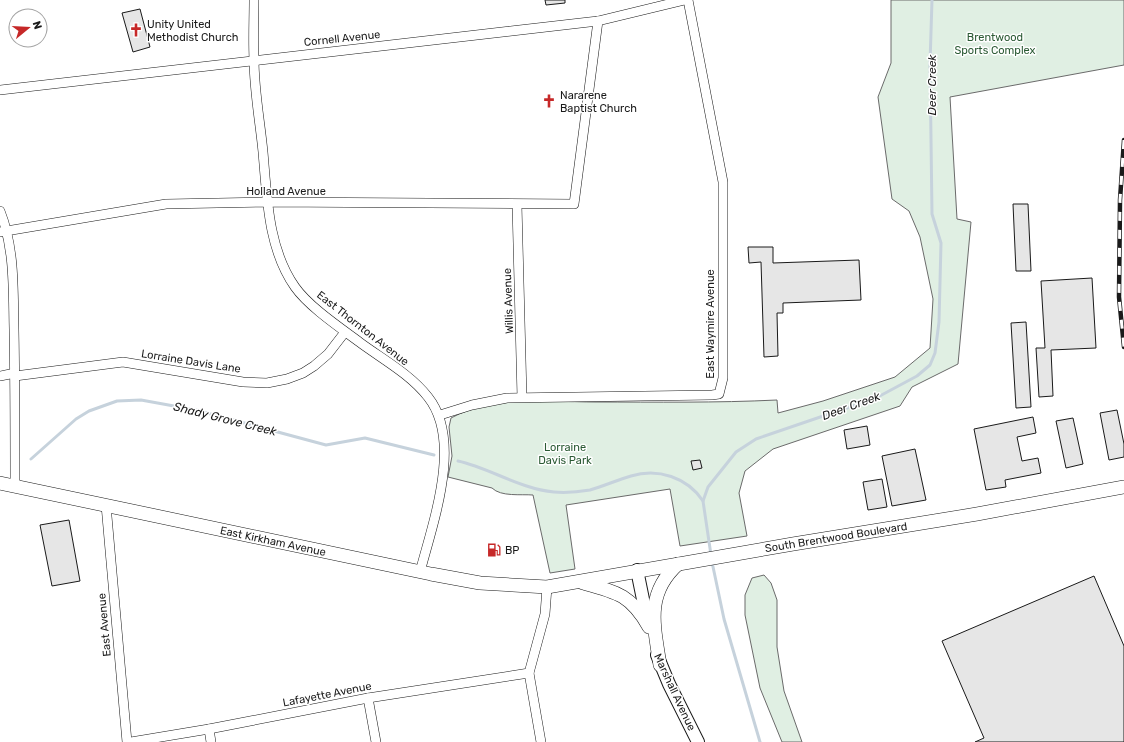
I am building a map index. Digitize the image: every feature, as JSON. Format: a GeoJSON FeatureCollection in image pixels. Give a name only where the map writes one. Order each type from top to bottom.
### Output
{"type":"FeatureCollection","features":[{"type":"Feature","properties":{"kind":"main road","name":"East Kirkham Avenue"},"geometry":{"type":"LineString","coordinates":[[0,482],[420,572],[480,583],[547,587]]}},
{"type":"Feature","properties":{"kind":"main road","name":"South Brentwood Boulevard"},"geometry":{"type":"LineString","coordinates":[[547,587],[637,570],[977,514],[1124,487]]}},
{"type":"Feature","properties":{"kind":"main road"},"geometry":{"type":"LineString","coordinates":[[660,665],[655,628],[655,596],[670,571],[678,564]]}},
{"type":"Feature","properties":{"kind":"main road"},"geometry":{"type":"LineString","coordinates":[[579,582],[612,590],[625,597],[640,611],[649,627]]}},
{"type":"Feature","properties":{"kind":"street","name":"East Thornton Avenue"},"geometry":{"type":"LineString","coordinates":[[254,0],[254,60],[268,202],[273,231],[281,260],[295,287],[307,300],[345,332],[415,384],[428,396],[440,415],[446,448],[445,467],[420,572]]}},
{"type":"Feature","properties":{"kind":"street","name":"Cornell Avenue"},"geometry":{"type":"LineString","coordinates":[[0,90],[598,21],[686,0]]}},
{"type":"Feature","properties":{"kind":"street","name":"East Waymire Avenue"},"geometry":{"type":"LineString","coordinates":[[440,415],[489,400],[522,397],[719,394],[723,378],[723,182],[686,0]]}},
{"type":"Feature","properties":{"kind":"street","name":"Holland Avenue"},"geometry":{"type":"LineString","coordinates":[[4,231],[166,204],[268,202],[517,205],[574,204],[598,21]]}},
{"type":"Feature","properties":{"kind":"street","name":"Willis Avenue"},"geometry":{"type":"LineString","coordinates":[[517,205],[522,397]]}},
{"type":"Feature","properties":{"kind":"street"},"geometry":{"type":"LineString","coordinates":[[0,211],[4,231],[12,252],[15,375],[15,485]]}},
{"type":"Feature","properties":{"kind":"street","name":"Lorraine Davis Lane"},"geometry":{"type":"LineString","coordinates":[[0,376],[123,362],[243,382],[267,383],[287,379],[303,373],[314,366],[328,354],[345,332]]}},
{"type":"Feature","properties":{"kind":"street","name":"East Avenue"},"geometry":{"type":"LineString","coordinates":[[106,505],[127,742]]}},
{"type":"Feature","properties":{"kind":"street","name":"Marshall Avenue"},"geometry":{"type":"LineString","coordinates":[[637,570],[649,627],[660,665],[698,742]]}},
{"type":"Feature","properties":{"kind":"street"},"geometry":{"type":"LineString","coordinates":[[541,742],[529,672],[545,614],[547,587]]}},
{"type":"Feature","properties":{"kind":"street","name":"Lafayette Avenue"},"geometry":{"type":"LineString","coordinates":[[130,742],[209,729],[368,698],[529,672]]}},
{"type":"Feature","properties":{"kind":"street"},"geometry":{"type":"LineString","coordinates":[[368,698],[376,742]]}},
{"type":"Feature","properties":{"kind":"street"},"geometry":{"type":"LineString","coordinates":[[209,729],[211,742]]}},
{"type":"Feature","properties":{"kind":"green space","name":"Lorraine Davis Park"},"geometry":{"type":"Polygon","coordinates":[[[891,0],[1124,0],[1124,65],[950,97],[957,219],[971,222],[958,364],[912,387],[900,406],[773,449],[745,471],[739,493],[747,536],[680,546],[670,489],[566,505],[575,569],[550,573],[533,495],[501,493],[492,488],[448,477],[452,456],[449,427],[451,418],[467,411],[485,406],[522,401],[731,402],[777,400],[778,413],[823,401],[895,377],[930,348],[933,299],[920,237],[909,211],[892,199],[878,97],[891,63],[891,0]]]}},
{"type":"Feature","properties":{"kind":"green space"},"geometry":{"type":"Polygon","coordinates":[[[764,575],[771,583],[777,600],[777,647],[784,691],[802,742],[782,742],[760,688],[745,615],[745,595],[752,578],[764,575]]]}},
{"type":"Feature","properties":{"kind":"building"},"geometry":{"type":"Polygon","coordinates":[[[545,0],[565,0],[565,3],[546,5],[545,0]]]}},
{"type":"Feature","properties":{"kind":"building","name":"Unity United Methodist Church"},"geometry":{"type":"Polygon","coordinates":[[[140,9],[150,47],[133,52],[122,13],[140,9]]]}},
{"type":"Feature","properties":{"kind":"building"},"geometry":{"type":"Polygon","coordinates":[[[1013,204],[1028,204],[1031,271],[1016,271],[1013,204]]]}},
{"type":"Feature","properties":{"kind":"building"},"geometry":{"type":"Polygon","coordinates":[[[748,247],[773,247],[773,263],[859,260],[861,300],[783,303],[783,313],[777,313],[778,356],[764,357],[761,262],[749,263],[748,247]]]}},
{"type":"Feature","properties":{"kind":"building"},"geometry":{"type":"Polygon","coordinates":[[[1092,278],[1096,348],[1051,350],[1053,396],[1039,397],[1036,348],[1045,348],[1041,281],[1092,278]]]}},
{"type":"Feature","properties":{"kind":"building"},"geometry":{"type":"Polygon","coordinates":[[[1026,322],[1031,407],[1016,408],[1011,323],[1026,322]]]}},
{"type":"Feature","properties":{"kind":"building"},"geometry":{"type":"Polygon","coordinates":[[[1117,410],[1124,444],[1124,457],[1109,460],[1100,413],[1117,410]]]}},
{"type":"Feature","properties":{"kind":"building"},"geometry":{"type":"Polygon","coordinates":[[[1033,417],[1036,433],[1017,437],[1022,461],[1038,458],[1041,473],[1005,480],[1006,487],[986,490],[974,429],[1033,417]]]}},
{"type":"Feature","properties":{"kind":"building"},"geometry":{"type":"Polygon","coordinates":[[[1073,418],[1083,464],[1066,468],[1056,421],[1073,418]]]}},
{"type":"Feature","properties":{"kind":"building"},"geometry":{"type":"Polygon","coordinates":[[[867,426],[870,445],[847,449],[844,430],[867,426]]]}},
{"type":"Feature","properties":{"kind":"building"},"geometry":{"type":"Polygon","coordinates":[[[915,449],[926,500],[892,506],[882,456],[915,449]]]}},
{"type":"Feature","properties":{"kind":"building"},"geometry":{"type":"Polygon","coordinates":[[[700,460],[702,468],[693,470],[691,461],[700,460]]]}},
{"type":"Feature","properties":{"kind":"building"},"geometry":{"type":"Polygon","coordinates":[[[882,479],[887,507],[868,510],[863,482],[882,479]]]}},
{"type":"Feature","properties":{"kind":"building"},"geometry":{"type":"Polygon","coordinates":[[[69,520],[80,581],[52,586],[40,525],[69,520]]]}},
{"type":"Feature","properties":{"kind":"building"},"geometry":{"type":"Polygon","coordinates":[[[1094,576],[1124,646],[1124,742],[975,742],[984,738],[942,641],[1094,576]]]}},
{"type":"Feature","properties":{"kind":"waterway","name":"Deer Creek"},"geometry":{"type":"LineString","coordinates":[[711,555],[703,501],[708,487],[736,452],[756,439],[876,398],[917,376],[930,365],[935,353],[939,322],[941,243],[932,214],[930,64],[932,0]]}},
{"type":"Feature","properties":{"kind":"waterway","name":"Shady Grove Creek"},"geometry":{"type":"LineString","coordinates":[[31,459],[76,419],[89,411],[117,401],[141,400],[196,410],[326,445],[365,438],[434,455]]}},
{"type":"Feature","properties":{"kind":"waterway","name":"Shady Grove Creek"},"geometry":{"type":"LineString","coordinates":[[458,461],[482,468],[529,487],[554,492],[590,490],[631,476],[651,473],[661,474],[680,480],[689,486],[703,501]]}},
{"type":"Feature","properties":{"kind":"waterway","name":"Deer Creek"},"geometry":{"type":"LineString","coordinates":[[712,562],[724,619],[760,742]]}},
{"type":"Feature","properties":{"kind":"railway"},"geometry":{"type":"LineString","coordinates":[[1124,140],[1120,200],[1119,297],[1124,347]]}},
{"type":"Feature","properties":{"kind":"place","name":"Unity United Methodist Church"},"geometry":{"type":"Point","coordinates":[136,30]}},
{"type":"Feature","properties":{"kind":"place","name":"Nararene Baptist Church"},"geometry":{"type":"Point","coordinates":[549,101]}},
{"type":"Feature","properties":{"kind":"place","name":"BP"},"geometry":{"type":"Point","coordinates":[494,550]}},
{"type":"Feature","properties":{"kind":"park label","name":"Brentwood Sports Complex"},"geometry":{"type":"Point","coordinates":[995,43]}}]}
